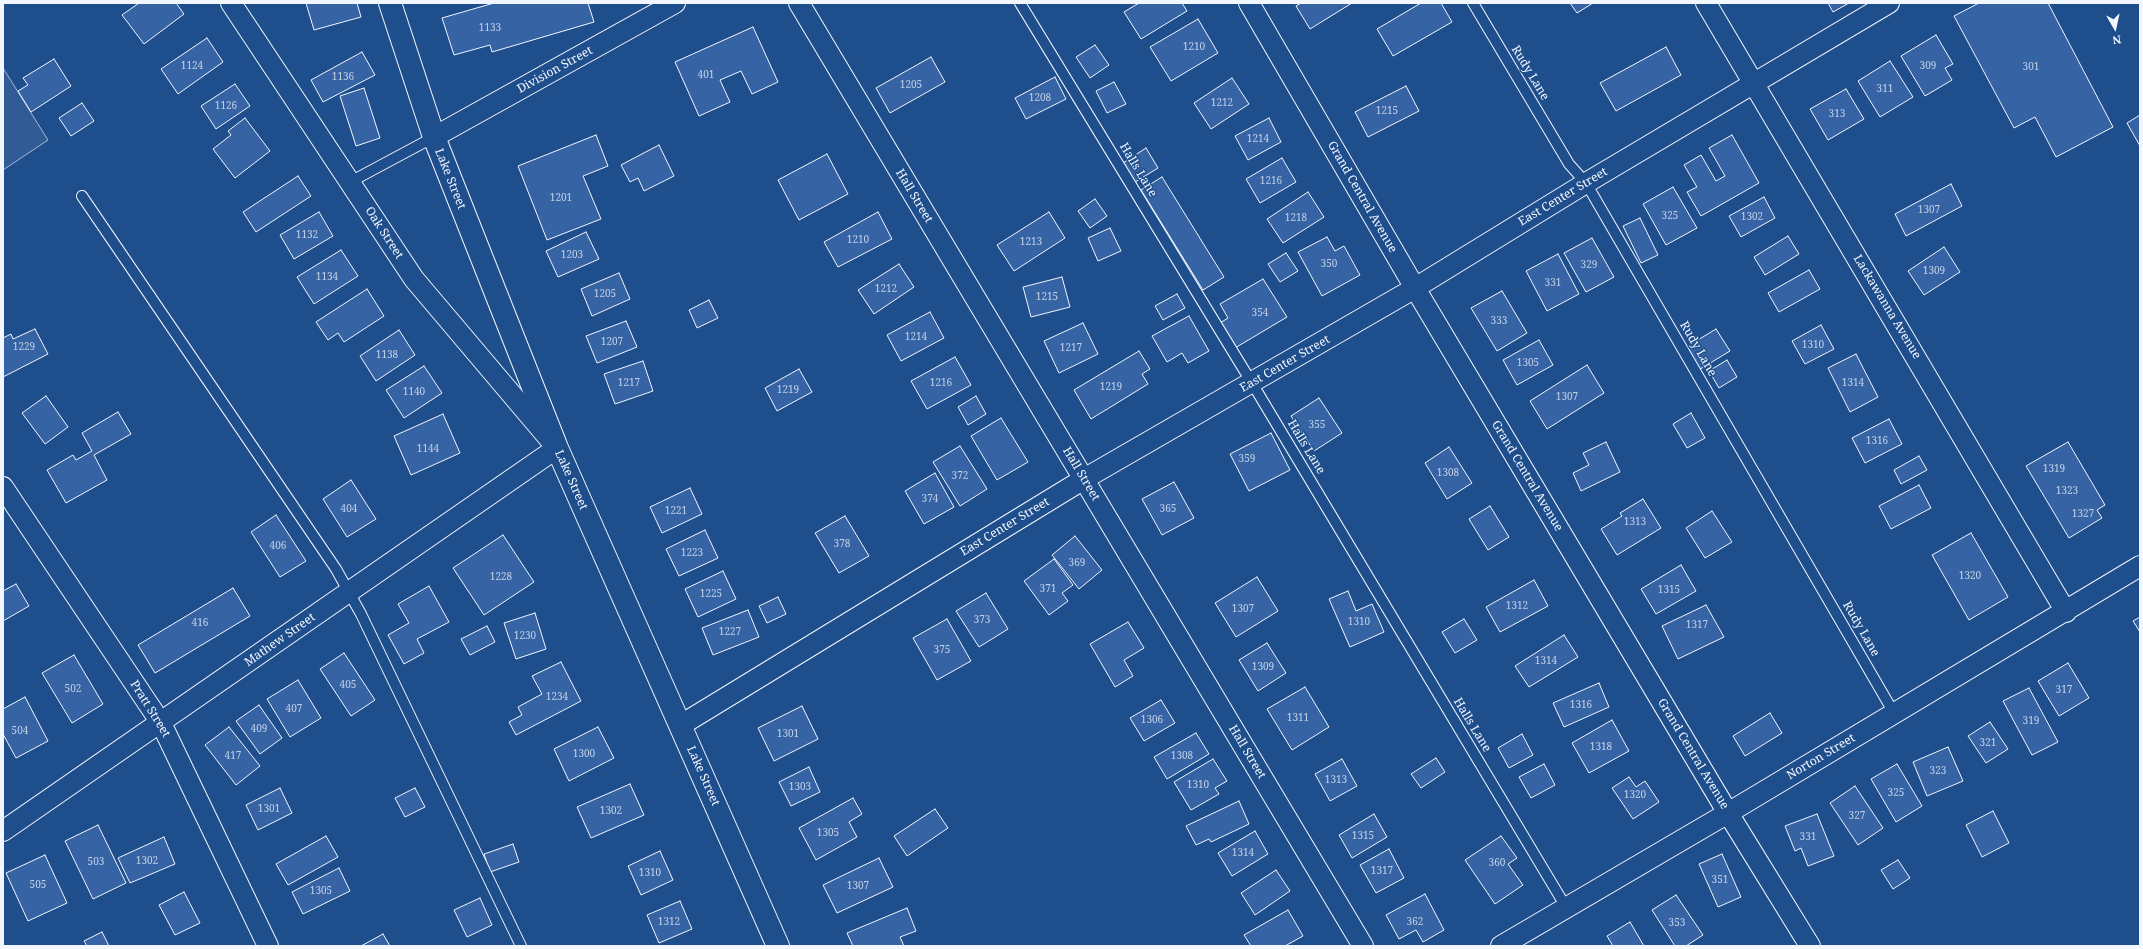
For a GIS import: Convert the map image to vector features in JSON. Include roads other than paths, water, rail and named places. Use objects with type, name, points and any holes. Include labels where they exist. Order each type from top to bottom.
[{"type":"main road","name":"Lake Street","points":[[390,3],[434,137],[557,448],[778,946]]},
{"type":"street","name":"Oak Street","points":[[231,3],[414,279],[557,448]]},
{"type":"street","name":"Division Street","points":[[434,137],[675,3]]},
{"type":"street","name":"Hall Street","points":[[798,3],[1363,946]]},
{"type":"street","name":"Grand Central Avenue","points":[[1250,3],[1415,288],[1728,813],[1810,946]]},
{"type":"street","name":"Lackawanna Avenue","points":[[1706,3],[2066,612]]},
{"type":"street","name":"East Center Street","points":[[681,725],[1084,479],[1415,288],[1586,182],[1889,3]]},
{"type":"street","name":"Mathew Street","points":[[3,831],[557,448]]},
{"type":"street","name":"Pratt Street","points":[[3,488],[161,723],[268,946]]},
{"type":"street","name":"Norton Street","points":[[1501,946],[1728,813],[1894,712],[2066,612],[2140,566]]},
{"type":"lane","name":"Halls Lane","points":[[1020,3],[1252,383],[1566,907]]},
{"type":"lane","name":"Rudy Lane","points":[[1473,3],[1569,164],[1586,182],[1894,712]]},
{"type":"lane","points":[[350,182],[434,137]]},
{"type":"lane","points":[[82,196],[333,564],[350,592],[521,946]]}]
